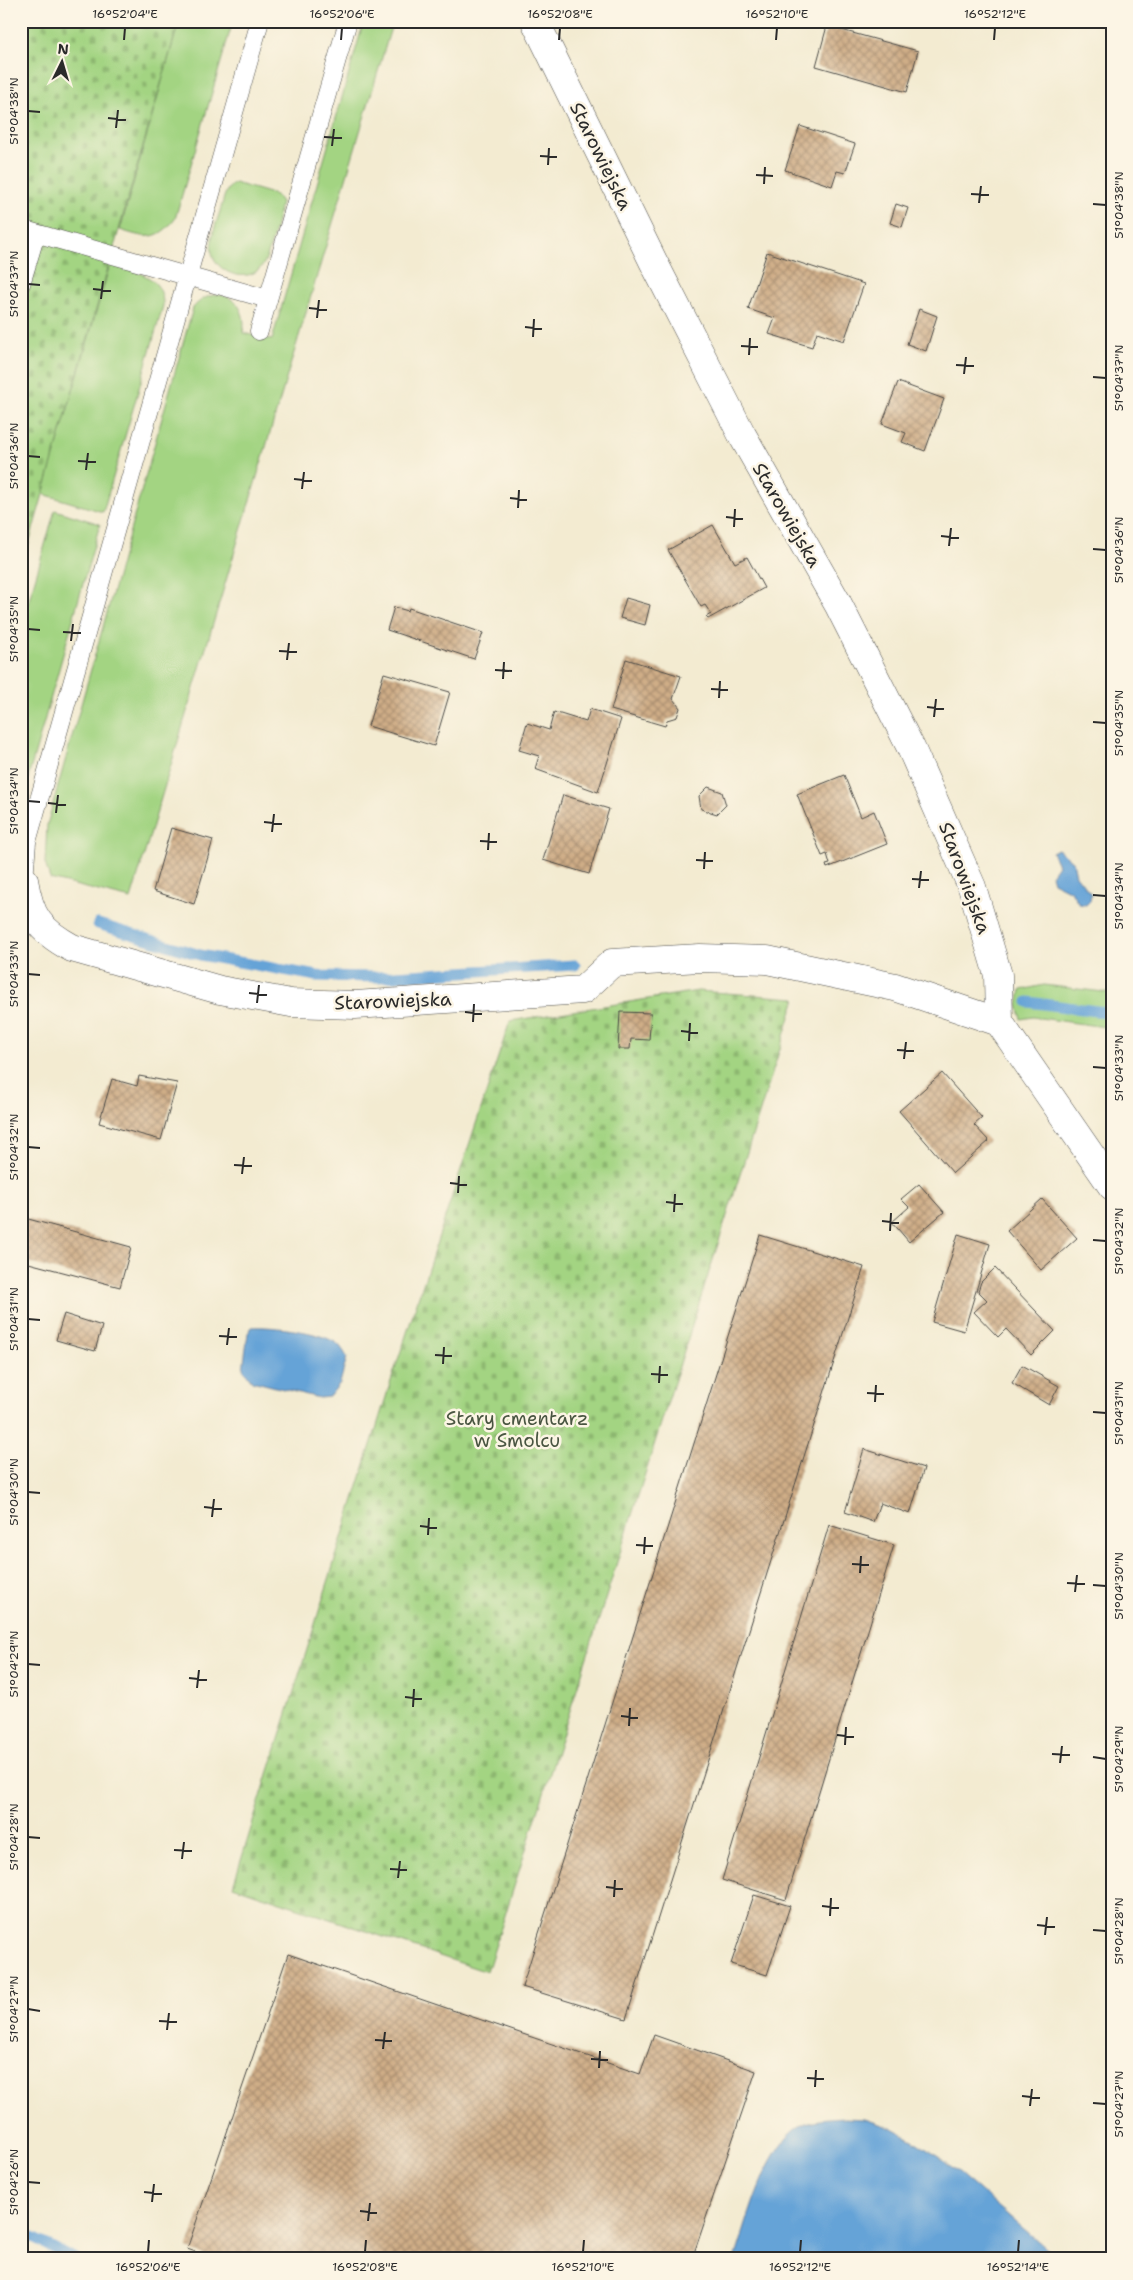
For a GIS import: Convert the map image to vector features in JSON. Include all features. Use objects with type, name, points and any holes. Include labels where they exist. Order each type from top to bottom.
[{"type":"street","name":"Starowiejska","points":[[24,880],[28,901],[37,922],[51,936],[72,948],[220,990],[291,1003],[355,1005],[583,990],[612,963],[700,958],[767,960],[895,987],[999,1022],[998,974],[972,887],[916,756],[838,604],[736,425],[535,21]]},
{"type":"street","points":[[999,1022],[1112,1186]]},
{"type":"lane","points":[[24,880],[27,842],[260,21]]},
{"type":"lane","points":[[259,331],[348,21]]},
{"type":"lane","points":[[21,284],[29,231],[268,299]]},
{"type":"green space","points":[[21,21],[179,21],[21,571]]},
{"type":"green space","points":[[179,21],[233,21],[175,219],[162,232],[156,235],[137,235],[120,230]]},
{"type":"green space","points":[[364,21],[393,21],[131,899],[50,879],[45,863],[47,825],[193,308],[202,300],[211,296],[220,295],[229,298],[236,303],[241,311],[244,321],[243,333],[272,340]]},
{"type":"green space","points":[[235,183],[276,195],[281,202],[266,260],[257,271],[250,275],[242,276],[220,267],[215,260],[211,248],[214,230],[224,197],[227,190]]},
{"type":"green space","points":[[110,264],[138,272],[153,281],[159,287],[163,306],[103,512],[43,494]]},
{"type":"green space","points":[[55,510],[100,524],[21,803],[21,628]]},
{"type":"green space","points":[[1044,985],[1112,993],[1112,1028],[1033,1017],[1021,1019],[1018,1004],[1021,990]]},
{"type":"green space","name":"Stary cmentarz w Smolcu","points":[[698,991],[796,998],[487,1972],[233,1886],[391,1381],[510,1021]]},
{"type":"water","points":[[1058,849],[1073,862],[1076,875],[1091,894],[1090,901],[1086,905],[1079,904],[1071,891],[1053,882],[1051,875],[1058,865],[1052,852]]},
{"type":"water","points":[[252,1327],[281,1328],[334,1341],[347,1357],[340,1383],[329,1397],[319,1398],[252,1381],[243,1369],[248,1333]]},
{"type":"water","points":[[844,2118],[865,2119],[891,2128],[913,2140],[946,2162],[1059,2259],[735,2259],[761,2182],[780,2145],[792,2132],[806,2123]]},
{"type":"building","points":[[827,26],[918,51],[907,92],[816,66]]},
{"type":"building","points":[[800,126],[855,144],[845,173],[837,171],[832,186],[785,170]]},
{"type":"building","points":[[896,204],[908,208],[902,227],[890,223]]},
{"type":"building","points":[[767,252],[864,284],[844,341],[817,332],[812,347],[769,334],[775,318],[748,309]]},
{"type":"building","points":[[919,309],[937,316],[926,351],[907,344]]},
{"type":"building","points":[[898,382],[944,399],[925,451],[902,442],[906,433],[882,424]]},
{"type":"building","points":[[713,525],[735,563],[747,557],[764,588],[708,619],[706,617],[711,614],[705,605],[701,607],[668,550]]},
{"type":"building","points":[[626,598],[650,605],[645,625],[620,618]]},
{"type":"building","points":[[394,607],[408,611],[409,608],[483,633],[474,659],[387,630]]},
{"type":"building","points":[[626,659],[681,676],[673,699],[680,708],[677,717],[667,720],[665,726],[611,710]]},
{"type":"building","points":[[384,673],[450,692],[434,746],[368,726]]},
{"type":"building","points":[[590,709],[621,719],[598,792],[535,769],[539,756],[519,750],[527,723],[549,730],[554,712],[586,722]]},
{"type":"building","points":[[844,775],[861,817],[874,811],[887,844],[827,868],[826,865],[830,864],[827,854],[822,856],[797,794]]},
{"type":"building","points":[[708,787],[722,792],[726,805],[717,814],[701,809],[699,796]]},
{"type":"building","points":[[563,795],[609,809],[589,874],[543,860]]},
{"type":"building","points":[[171,828],[213,840],[194,904],[153,891]]},
{"type":"building","points":[[620,1012],[651,1013],[649,1040],[631,1039],[630,1049],[618,1049]]},
{"type":"building","points":[[942,1073],[982,1118],[974,1125],[989,1141],[953,1173],[899,1111]]},
{"type":"building","points":[[139,1076],[177,1083],[161,1140],[99,1123],[112,1079],[137,1086]]},
{"type":"building","points":[[919,1184],[944,1212],[909,1242],[892,1222],[909,1207],[901,1199]]},
{"type":"building","points":[[1042,1199],[1077,1238],[1041,1270],[1007,1231]]},
{"type":"building","points":[[21,1217],[131,1247],[120,1287],[21,1261]]},
{"type":"building","points":[[958,1234],[990,1244],[964,1331],[932,1322]]},
{"type":"building","points":[[760,1235],[864,1267],[626,2019],[522,1987]]},
{"type":"building","points":[[995,1268],[1055,1331],[1031,1355],[1006,1329],[998,1337],[974,1312],[987,1300],[978,1291],[981,1282]]},
{"type":"building","points":[[64,1314],[102,1326],[95,1351],[56,1340]]},
{"type":"building","points":[[1022,1365],[1059,1386],[1049,1405],[1012,1383]]},
{"type":"building","points":[[864,1449],[924,1468],[910,1514],[880,1503],[873,1522],[845,1512]]},
{"type":"building","points":[[829,1525],[894,1545],[786,1900],[722,1880]]},
{"type":"building","points":[[754,1895],[790,1906],[767,1975],[731,1964]]},
{"type":"building","points":[[288,1954],[640,2074],[654,2035],[756,2071],[692,2259],[216,2259],[187,2249]]},
{"type":"waterway","points":[[98,924],[200,955],[317,976],[379,977],[575,965]]},
{"type":"waterway","points":[[1028,1002],[1112,1013]]},
{"type":"waterway","points":[[21,2232],[75,2259]]}]
